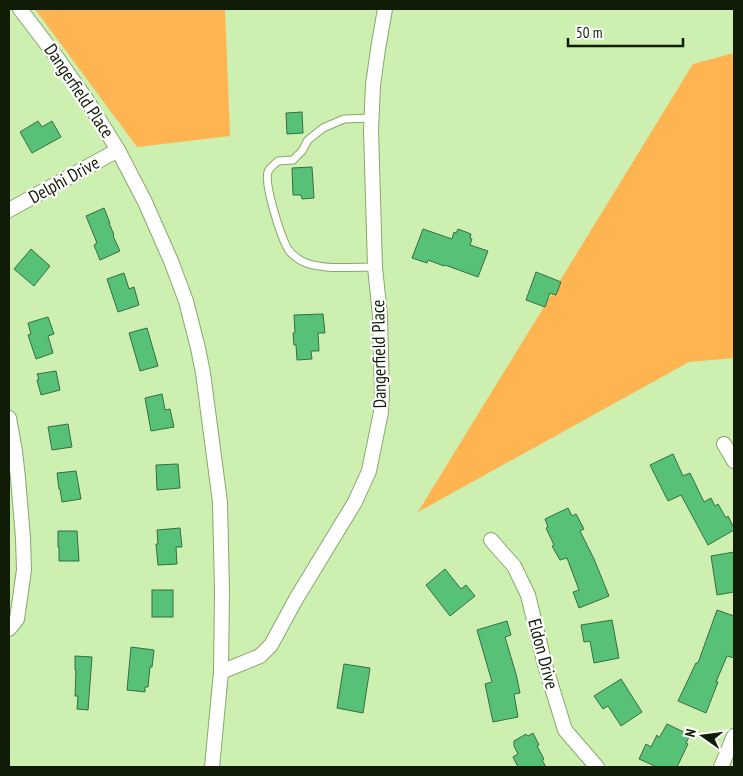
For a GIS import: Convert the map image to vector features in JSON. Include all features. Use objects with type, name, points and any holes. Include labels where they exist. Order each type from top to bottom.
[{"type":"street","name":"Dangerfield Place","points":[[20,9],[58,59],[118,150],[145,202],[186,300],[203,373],[220,502],[222,592],[220,672],[212,767]]},
{"type":"street","name":"Dangerfield Place","points":[[220,672],[260,656],[271,645],[296,599],[355,502],[369,471],[381,412],[382,393],[380,316],[375,267],[371,130],[373,85],[385,9]]},
{"type":"street","name":"Delphi Drive","points":[[9,210],[118,150]]},
{"type":"street","points":[[9,418],[15,451],[14,479],[24,538],[24,570],[17,619],[9,630]]},
{"type":"street","points":[[724,444],[734,461]]},
{"type":"street","name":"Eldon Drive","points":[[491,540],[514,566],[528,595],[545,665],[565,730],[597,767]]},
{"type":"street","points":[[721,767],[734,736]]},
{"type":"lane","points":[[372,118],[344,119],[323,128],[308,140],[302,151],[293,160],[278,161],[268,170],[267,182],[281,234],[289,250],[297,258],[323,267],[375,267]]},
{"type":"shaded area","points":[[35,9],[225,9],[230,136],[137,147]]},
{"type":"shaded area","points":[[734,53],[734,358],[689,362],[418,512],[693,64]]},
{"type":"building","points":[[302,112],[303,133],[287,134],[286,113]]},
{"type":"building","points":[[38,121],[42,127],[52,121],[61,137],[32,153],[20,132]]},
{"type":"building","points":[[312,167],[314,198],[302,199],[301,195],[293,195],[292,168]]},
{"type":"building","points":[[104,208],[120,251],[100,260],[94,245],[97,243],[86,216]]},
{"type":"building","points":[[423,229],[452,239],[454,232],[456,233],[458,229],[471,234],[470,245],[488,251],[478,277],[428,260],[427,263],[412,258]]},
{"type":"building","points":[[31,249],[50,266],[34,286],[14,269]]},
{"type":"building","points":[[536,272],[561,282],[556,295],[550,293],[545,307],[526,300]]},
{"type":"building","points":[[124,273],[129,289],[134,287],[139,305],[118,312],[107,279]]},
{"type":"building","points":[[323,314],[325,333],[318,333],[319,351],[311,351],[312,359],[297,360],[293,333],[295,333],[294,315]]},
{"type":"building","points":[[48,317],[54,334],[48,336],[53,353],[36,359],[28,335],[31,334],[28,323]]},
{"type":"building","points":[[147,328],[158,366],[140,371],[129,333]]},
{"type":"building","points":[[56,371],[60,390],[41,395],[37,374]]},
{"type":"building","points":[[162,394],[165,410],[170,409],[174,427],[151,431],[145,398]]},
{"type":"building","points":[[68,424],[72,447],[52,450],[48,427]]},
{"type":"building","points":[[673,454],[683,476],[690,473],[704,502],[711,498],[715,506],[718,504],[726,518],[728,516],[734,528],[734,530],[708,545],[681,495],[668,501],[650,465]]},
{"type":"building","points":[[178,464],[180,488],[157,490],[156,465]]},
{"type":"building","points":[[76,471],[81,499],[62,502],[57,473]]},
{"type":"building","points":[[568,508],[572,516],[576,514],[584,529],[580,531],[609,596],[579,608],[573,592],[579,590],[567,558],[560,560],[552,546],[554,545],[546,528],[548,527],[545,519]]},
{"type":"building","points":[[180,528],[182,547],[176,547],[177,564],[158,565],[157,530]]},
{"type":"building","points":[[58,531],[77,531],[79,561],[59,561]]},
{"type":"building","points":[[734,552],[734,592],[717,595],[711,556]]},
{"type":"building","points":[[445,569],[461,589],[466,585],[475,596],[450,616],[426,585]]},
{"type":"building","points":[[152,590],[173,590],[173,617],[152,617]]},
{"type":"building","points":[[717,610],[734,616],[734,658],[727,656],[706,713],[678,701],[696,663],[698,663]]},
{"type":"building","points":[[612,620],[619,658],[594,663],[590,641],[584,642],[581,625]]},
{"type":"building","points":[[507,621],[511,635],[505,637],[520,693],[514,694],[518,717],[493,722],[485,684],[492,682],[477,630]]},
{"type":"building","points":[[131,647],[154,650],[148,687],[145,687],[145,692],[127,690]]},
{"type":"building","points":[[75,656],[92,657],[88,710],[77,709],[78,696],[75,696]]},
{"type":"building","points":[[344,664],[370,668],[363,713],[337,708]]},
{"type":"building","points":[[621,679],[642,712],[621,726],[608,706],[603,709],[594,696]]},
{"type":"building","points":[[667,724],[690,735],[686,743],[688,744],[677,767],[657,767],[639,759],[646,744],[651,747],[657,735],[659,738]]},
{"type":"building","points":[[533,733],[546,767],[518,767],[513,757],[518,754],[514,741],[526,734],[528,736]]}]
